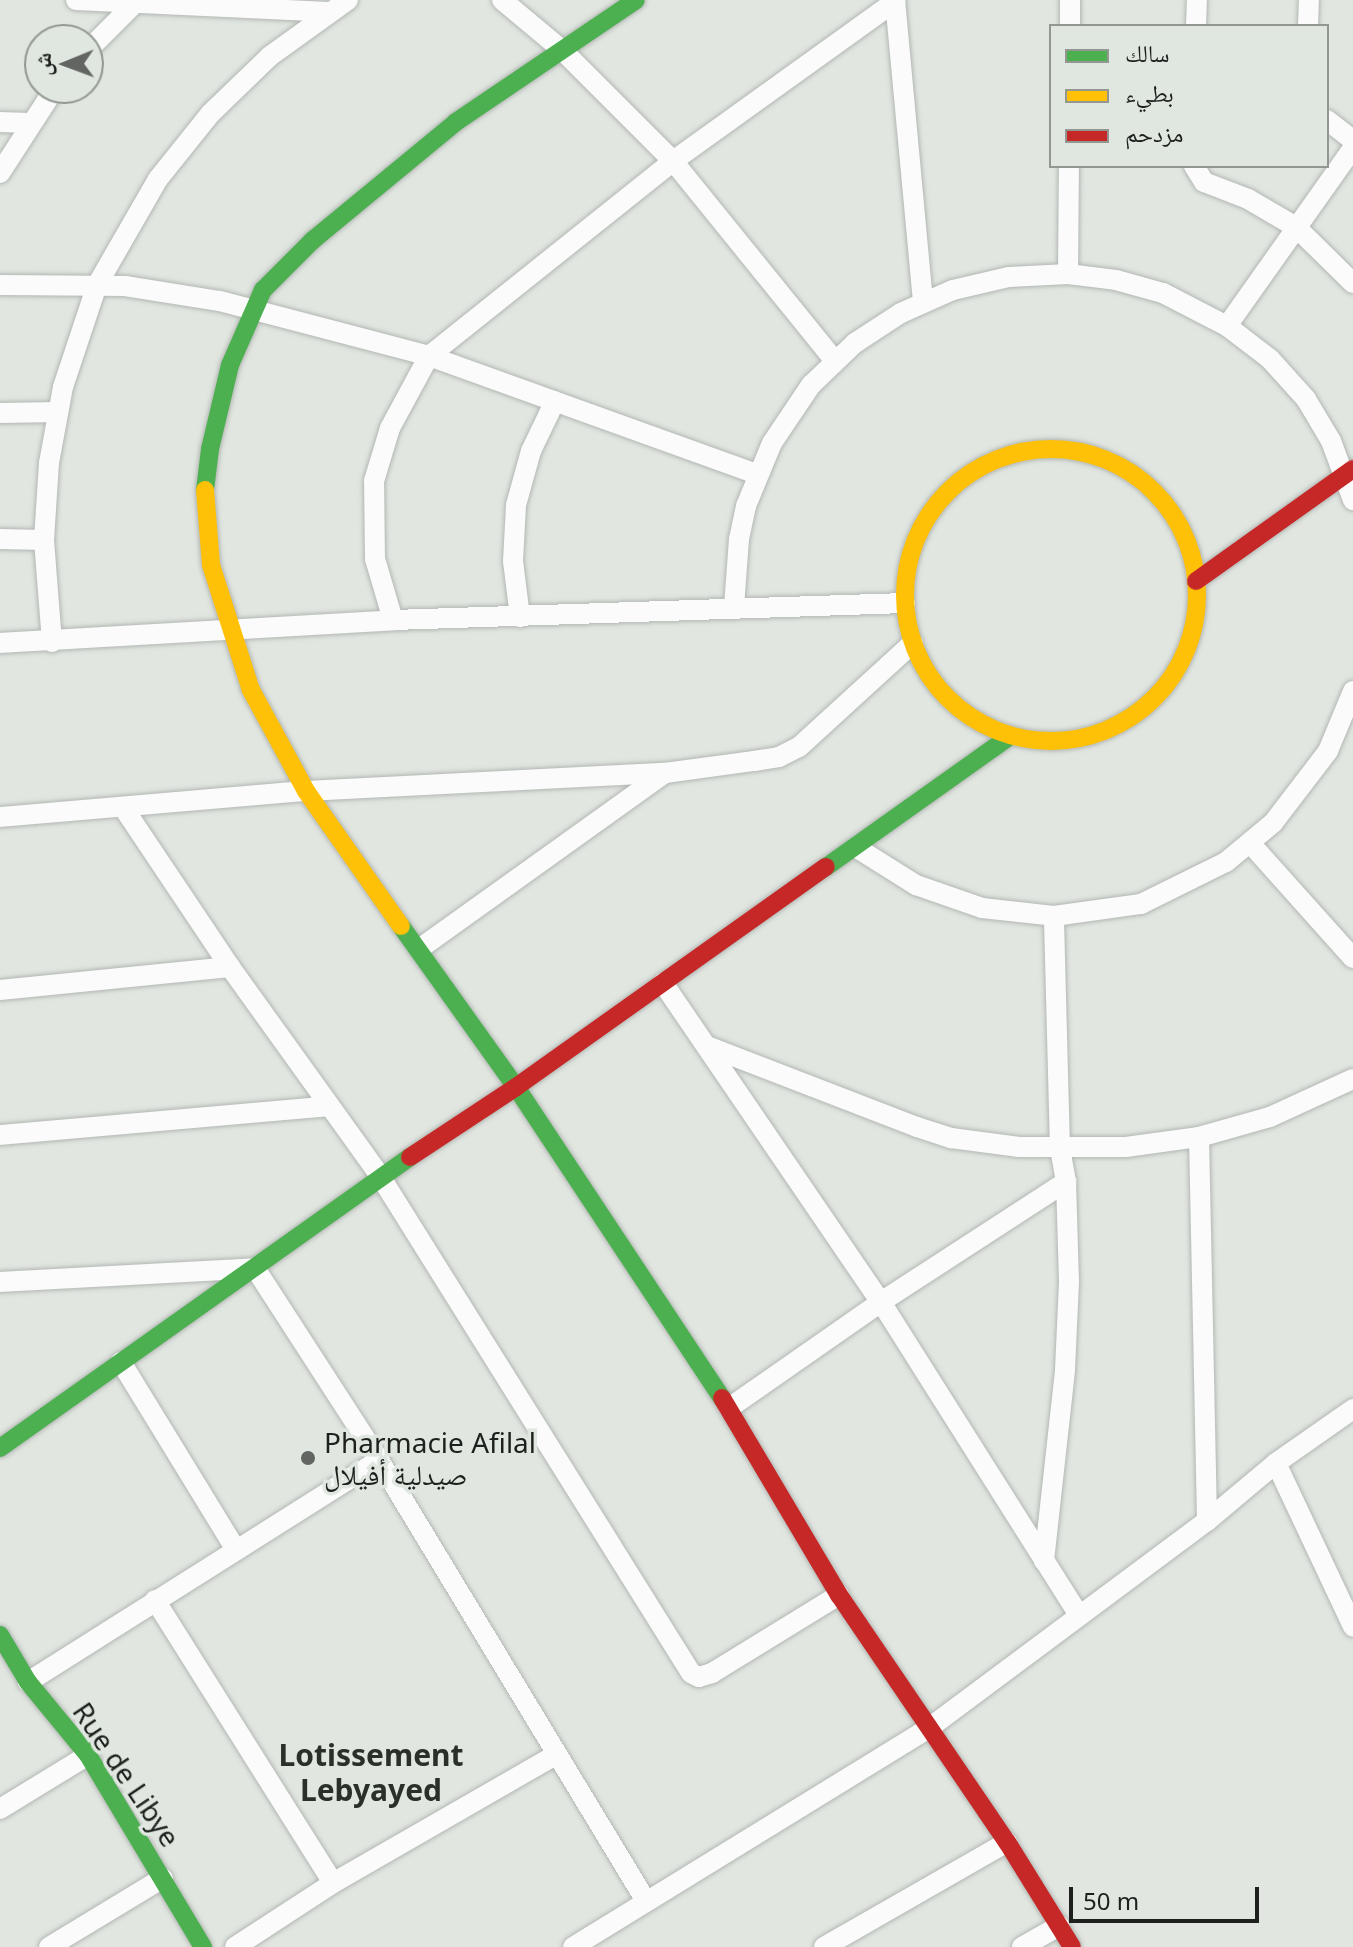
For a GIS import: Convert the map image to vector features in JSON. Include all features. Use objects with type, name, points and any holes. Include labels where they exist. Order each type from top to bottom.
[{"type":"street","points":[[76,0],[328,12]]},
{"type":"street","points":[[52,642],[44,540],[49,463],[58,412],[97,285],[135,214],[183,146],[239,84],[328,12],[348,0]]},
{"type":"street","points":[[502,0],[562,50],[673,161],[835,361]]},
{"type":"street","points":[[636,0],[456,122],[344,214],[277,275],[251,312],[225,382],[206,476],[208,548],[229,629],[251,690],[306,791],[516,1087],[729,1408],[839,1595],[1007,1842],[1072,1947]]},
{"type":"street","points":[[393,620],[375,559],[374,481],[390,428],[429,356],[673,161],[896,0]]},
{"type":"street","points":[[896,0],[923,301]]},
{"type":"street","points":[[1070,0],[1070,24]]},
{"type":"street","points":[[1196,24],[1197,0]]},
{"type":"street","points":[[1308,24],[1309,0]]},
{"type":"street","points":[[104,34],[133,5]]},
{"type":"street","points":[[0,173],[44,104]]},
{"type":"street","points":[[0,122],[30,123]]},
{"type":"street","points":[[1329,122],[1353,140]]},
{"type":"street","points":[[1227,326],[1353,148]]},
{"type":"street","points":[[1068,274],[1069,168]]},
{"type":"street","points":[[1195,168],[1204,182],[1248,199],[1296,227],[1353,283]]},
{"type":"street","points":[[734,607],[739,539],[757,474],[790,413],[835,361],[878,327],[923,301],[1009,277],[1068,274],[1140,286],[1185,303],[1227,326],[1270,359],[1306,399],[1349,472],[1353,500]]},
{"type":"street","points":[[0,285],[97,285],[183,293],[429,356],[757,474]]},
{"type":"street","points":[[520,617],[513,561],[516,505],[531,451],[555,401]]},
{"type":"street","points":[[0,413],[58,412]]},
{"type":"street","points":[[1040,448],[1065,448],[1098,455],[1141,480],[1175,517],[1189,548],[1196,581],[1196,611],[1184,654],[1170,679],[1139,712],[1113,727],[1085,737],[1056,741],[1009,737],[969,716],[945,696],[926,671],[913,643],[905,603],[907,570],[916,537],[943,495],[984,464],[1040,448]]},
{"type":"street","points":[[1196,581],[1349,472]]},
{"type":"street","points":[[0,539],[44,540]]},
{"type":"street","points":[[0,643],[393,620],[905,603]]},
{"type":"street","points":[[0,817],[306,791],[665,773],[767,759],[799,747],[913,643]]},
{"type":"street","points":[[857,848],[916,885],[949,898],[1016,914],[1054,916],[1141,904],[1226,862],[1251,844],[1312,777],[1328,751],[1353,691]]},
{"type":"street","points":[[0,1448],[380,1176],[516,1087],[857,848],[1009,737]]},
{"type":"street","points":[[419,949],[665,773]]},
{"type":"street","points":[[123,807],[230,967],[380,1176],[691,1673],[699,1677],[712,1673],[839,1595]]},
{"type":"street","points":[[1251,844],[1353,958]]},
{"type":"street","points":[[1044,1561],[1068,1321],[1066,1182],[1060,1149],[1054,916]]},
{"type":"street","points":[[0,990],[230,967]]},
{"type":"street","points":[[663,983],[881,1302],[1079,1615]]},
{"type":"street","points":[[707,1046],[951,1138],[1060,1149],[1126,1147],[1199,1137],[1270,1117],[1353,1079]]},
{"type":"street","points":[[0,1135],[329,1106]]},
{"type":"street","points":[[1199,1137],[1207,1521]]},
{"type":"street","points":[[729,1408],[881,1302],[1066,1182]]},
{"type":"street","points":[[0,1282],[255,1268]]},
{"type":"street","points":[[255,1268],[379,1460],[646,1901]]},
{"type":"street","points":[[121,1362],[235,1548]]},
{"type":"street","points":[[573,1947],[801,1810],[929,1728],[1207,1521],[1276,1463],[1353,1409]]},
{"type":"street","points":[[28,1682],[235,1548],[379,1460]]},
{"type":"street","points":[[1276,1463],[1353,1627]]},
{"type":"street","points":[[155,1600],[333,1883]]},
{"type":"street","name":"Rue de Libye","points":[[1,1640],[28,1682],[88,1755],[203,1947]]},
{"type":"street","points":[[235,1947],[333,1883],[557,1754]]},
{"type":"street","points":[[0,1809],[88,1755]]},
{"type":"street","points":[[824,1947],[1007,1842]]},
{"type":"street","points":[[49,1947],[163,1878]]},
{"type":"street","points":[[1022,1947],[1059,1926]]},
{"type":"traffic: fast","points":[[205,490],[210,449],[230,365],[263,290],[313,240],[456,122],[636,0]]},
{"type":"traffic: fast","points":[[826,867],[1009,737]]},
{"type":"traffic: fast","points":[[401,926],[516,1087],[722,1398]]},
{"type":"traffic: fast","points":[[0,1448],[410,1157]]},
{"type":"traffic: fast","points":[[0,1635],[28,1682],[88,1755],[203,1947]]},
{"type":"traffic: slow","points":[[1037,449],[1065,449],[1093,455],[1120,466],[1144,482],[1164,502],[1180,526],[1191,553],[1197,595],[1191,637],[1180,664],[1164,688],[1144,708],[1120,724],[1093,735],[1065,741],[1037,741],[1009,735],[982,724],[958,708],[938,688],[922,664],[911,637],[905,609],[905,581],[911,553],[922,526],[938,502],[958,482],[982,466],[1009,455],[1037,449]]},
{"type":"traffic: slow","points":[[205,490],[211,565],[251,690],[306,791],[401,926]]},
{"type":"traffic: jam","points":[[1196,581],[1353,469]]},
{"type":"traffic: jam","points":[[410,1157],[516,1087],[826,867]]},
{"type":"traffic: jam","points":[[722,1398],[839,1595],[1007,1842],[1072,1947]]},
{"type":"place","name":"Pharmacie Afilal صيدلية أفيلال","points":[[308,1458]]},
{"type":"district","name":"Lotissement Lebyayed","points":[[371,1772]]}]
